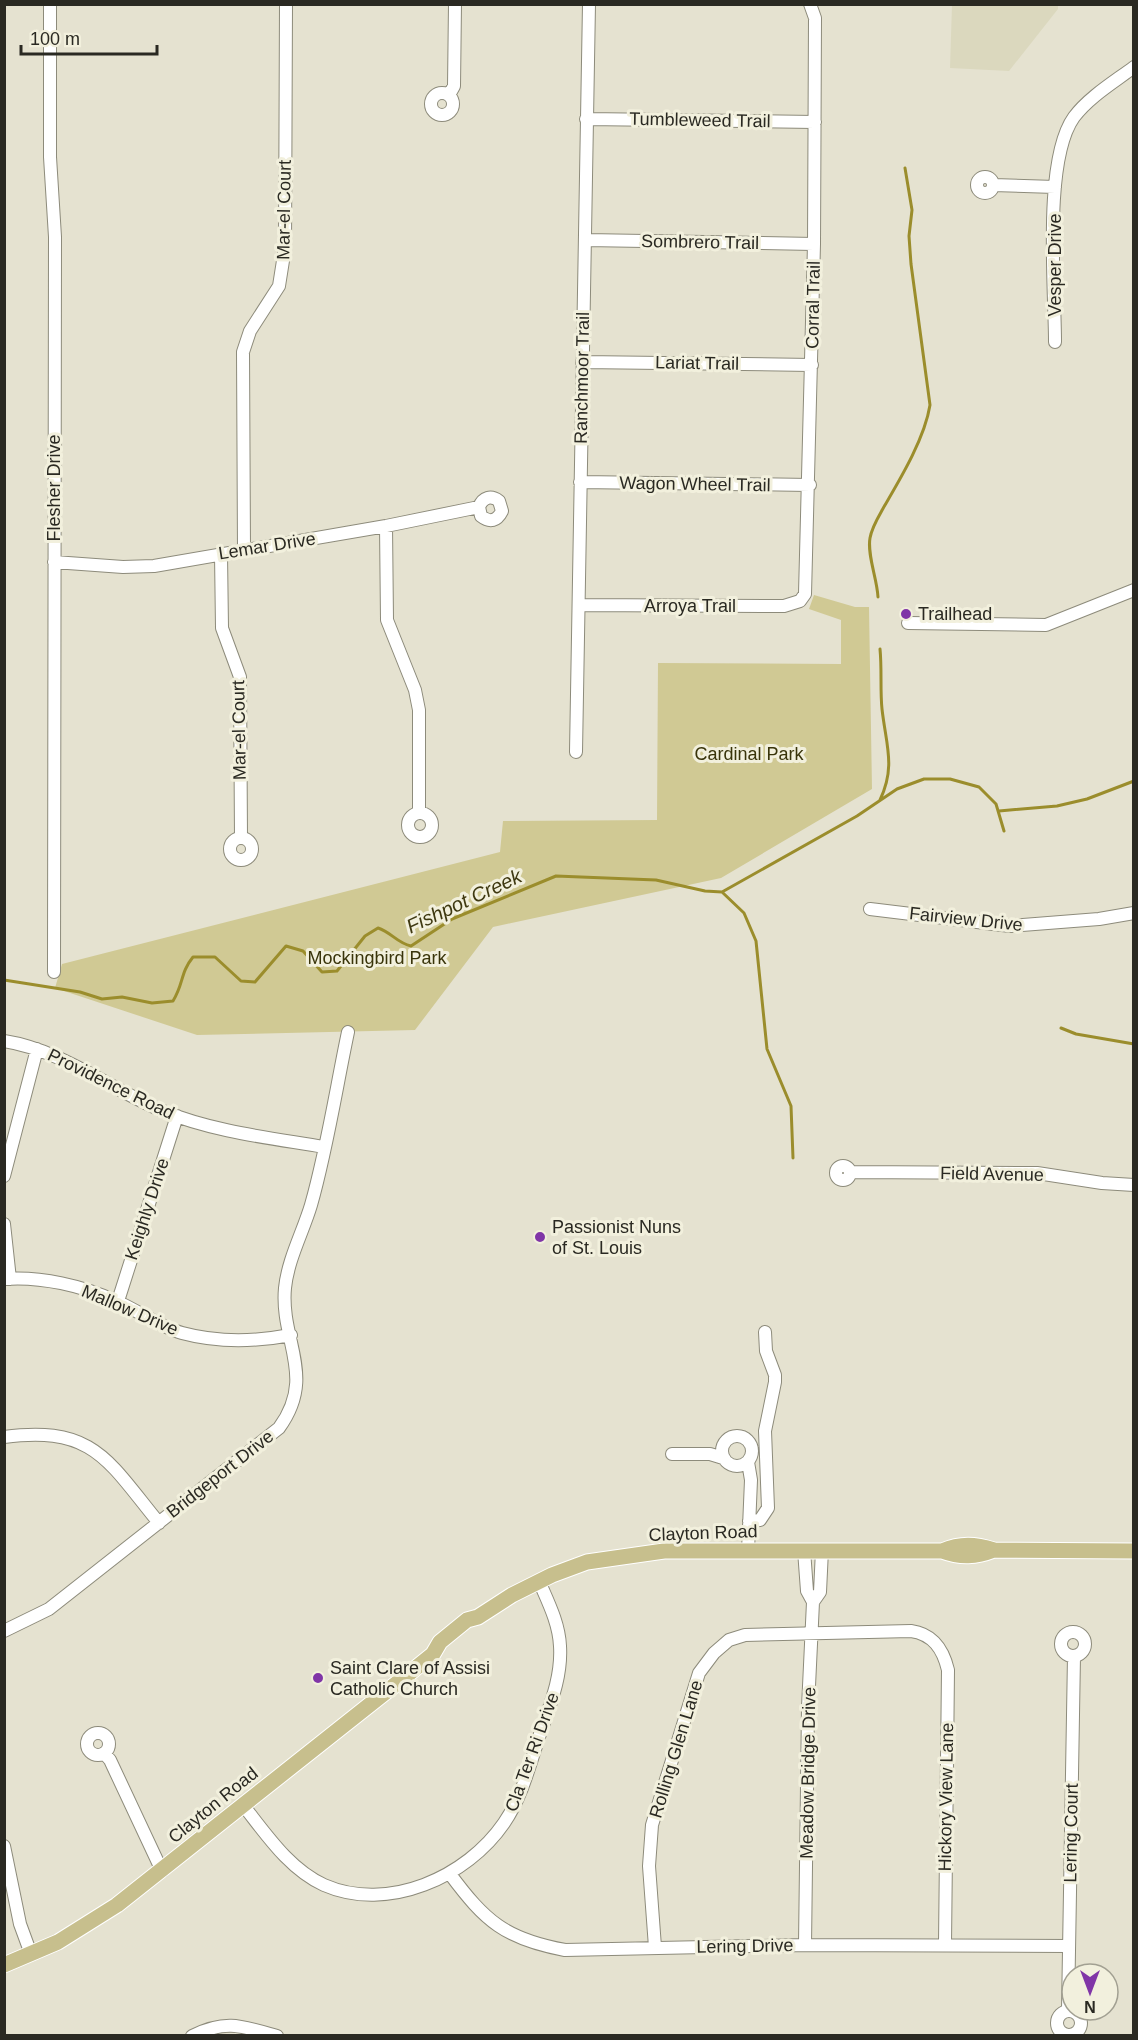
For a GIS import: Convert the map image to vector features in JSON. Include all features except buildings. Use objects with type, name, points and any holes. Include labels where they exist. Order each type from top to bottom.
[{"type":"main road","name":"Clayton Road","points":[[4,1965],[90,1924],[162,1871],[433,1654],[440,1642],[467,1620],[478,1617],[539,1581],[587,1562],[616,1556],[664,1551],[942,1551],[957,1545],[978,1545],[994,1550],[1134,1551]]},
{"type":"street","name":"Flesher Drive","points":[[50,4],[50,157],[55,226],[54,972]]},
{"type":"street","name":"Mar-el Court","points":[[244,550],[243,352],[250,331],[279,286],[285,248],[286,4]]},
{"type":"street","points":[[449,95],[454,86],[454,4]]},
{"type":"street","name":"Ranchmoor Trail","points":[[576,752],[589,4]]},
{"type":"street","name":"Corral Trail","points":[[800,601],[805,594],[807,584],[810,485],[816,18],[812,6]]},
{"type":"street","name":"Vesper Drive","points":[[1055,342],[1055,187],[1062,144],[1073,118],[1083,106],[1134,67]]},
{"type":"street","name":"Tumbleweed Trail","points":[[586,119],[815,122]]},
{"type":"street","name":"Vesper Drive","points":[[993,185],[1055,187]]},
{"type":"street","name":"Sombrero Trail","points":[[586,240],[814,244]]},
{"type":"street","name":"Lariat Trail","points":[[582,362],[812,365]]},
{"type":"street","name":"Wagon Wheel Trail","points":[[580,482],[810,485]]},
{"type":"street","name":"Lemar Drive","points":[[54,562],[123,567],[154,566],[386,526],[479,507]]},
{"type":"street","points":[[386,526],[387,620],[415,690],[419,710],[419,813]]},
{"type":"street","name":"Mar-el Court","points":[[221,554],[222,628],[240,677],[241,838]]},
{"type":"street","points":[[908,623],[1046,625],[1134,590]]},
{"type":"street","name":"Arroya Trail","points":[[579,605],[784,606],[800,601]]},
{"type":"street","name":"Fairview Drive","points":[[870,909],[1010,926],[1090,920],[1134,913]]},
{"type":"street","name":"Bridgeport Drive","points":[[4,1631],[49,1609],[283,1422],[291,1409],[298,1384],[298,1370],[285,1287],[311,1204],[348,1032]]},
{"type":"street","name":"Providence Road","points":[[4,1041],[37,1049],[177,1116],[244,1133],[324,1147]]},
{"type":"street","points":[[4,1176],[37,1049]]},
{"type":"street","name":"Keighly Drive","points":[[118,1301],[177,1116]]},
{"type":"street","name":"Field Avenue","points":[[850,1172],[1037,1173],[1102,1184],[1134,1185]]},
{"type":"street","points":[[4,1224],[7,1279]]},
{"type":"street","name":"Mallow Drive","points":[[7,1279],[79,1287],[118,1301],[161,1325],[205,1337],[244,1342],[291,1335]]},
{"type":"street","points":[[749,1521],[760,1520],[768,1508],[765,1431],[775,1375],[766,1351],[765,1332]]},
{"type":"street","points":[[4,1437],[48,1434],[85,1443],[104,1456],[159,1523]]},
{"type":"street","points":[[723,1458],[724,1444],[731,1437],[740,1437],[748,1441],[752,1449],[748,1462],[751,1480],[748,1551]]},
{"type":"street","points":[[672,1454],[710,1454],[723,1458],[734,1466],[748,1462]]},
{"type":"street","name":"Meadow Bridge Drive","points":[[804,1550],[807,1591],[813,1602],[808,1707],[805,1945]]},
{"type":"street","name":"Meadow Bridge Drive","points":[[813,1602],[820,1592],[822,1550]]},
{"type":"street","name":"Cla Ter Ri Drive","points":[[243,1805],[291,1863],[324,1885],[379,1894],[423,1886],[450,1874],[481,1851],[505,1822],[518,1799],[554,1695],[560,1670],[557,1624],[539,1581]]},
{"type":"street","name":"Rolling Glen Lane","points":[[655,1947],[649,1866],[652,1825],[699,1673],[714,1653],[729,1640],[764,1633],[911,1630],[931,1638],[941,1651]]},
{"type":"street","name":"Hickory View Lane","points":[[941,1651],[948,1670],[945,1944]]},
{"type":"street","name":"Lering Court","points":[[1069,1962],[1074,1656]]},
{"type":"street","points":[[104,1754],[110,1760],[162,1871]]},
{"type":"street","points":[[4,1845],[20,1924],[31,1954]]},
{"type":"street","name":"Lering Drive","points":[[450,1874],[483,1916],[497,1927],[520,1937],[565,1950],[805,1945],[1069,1946]]},
{"type":"street","points":[[192,2036],[217,2025],[231,2024],[277,2036]]},
{"type":"shaded area","points":[[1058,4],[1058,9],[1009,71],[950,68],[952,5]]},
{"type":"green space","points":[[814,595],[855,607],[869,607],[872,789],[721,878],[493,927],[415,1030],[197,1035],[55,988],[62,964],[500,852],[503,821],[657,820],[658,663],[841,664],[841,620],[809,609]]},
{"type":"waterway","points":[[878,597],[869,545],[871,534],[918,443],[930,405],[911,264],[909,236],[912,210],[905,168]]},
{"type":"waterway","points":[[880,649],[881,702],[889,766],[888,777],[880,800]]},
{"type":"waterway","name":"Fishpot Creek","points":[[4,980],[80,992],[102,999],[122,997],[152,1003],[173,1001],[186,968],[193,957],[215,957],[241,981],[255,982],[286,946],[303,951],[322,972],[337,971],[365,936],[378,928],[411,946],[452,919],[556,876],[656,880],[705,891],[722,892],[857,816],[897,789],[924,779],[950,779],[979,787],[996,804],[1004,831]]},
{"type":"waterway","points":[[999,811],[1057,806],[1087,799],[1134,781]]},
{"type":"waterway","points":[[722,892],[744,913],[756,941],[767,1049],[791,1106],[793,1158]]},
{"type":"waterway","name":"Fishpot Creek","points":[[1061,1028],[1076,1034],[1134,1044]]},
{"type":"place","name":"Trailhead","points":[[906,614]]},
{"type":"place","name":"Passionist Nuns of St. Louis","points":[[540,1237]]},
{"type":"place","name":"Saint Clare of Assisi Catholic Church","points":[[318,1678]]},
{"type":"park label","name":"Cardinal Park","points":[[749,754]]},
{"type":"park label","name":"Mockingbird Park","points":[[377,958]]}]
